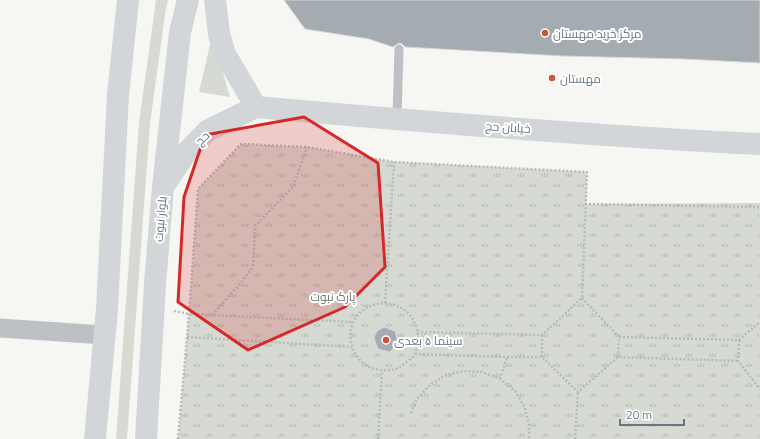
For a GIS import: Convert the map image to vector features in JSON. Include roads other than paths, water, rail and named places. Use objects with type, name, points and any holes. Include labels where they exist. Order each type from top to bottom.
[{"type":"main road","points":[[95,439],[104,335],[108,309],[118,95],[128,0]]},
{"type":"main road","name":"بلوار نبوت","points":[[146,439],[155,284],[163,187],[180,32],[188,0]]},
{"type":"main road","points":[[215,0],[219,34],[225,54],[256,107]]},
{"type":"main road","name":"حج","points":[[163,187],[186,153],[207,131],[256,107]]},
{"type":"main road","name":"خیابان حج","points":[[256,107],[601,134],[760,144]]},
{"type":"street","points":[[0,328],[104,335]]},
{"type":"lane","points":[[397,119],[399,49]]},
{"type":"place","name":"مرکز خرید مهستان","points":[[545,33]]},
{"type":"place","name":"مهستان","points":[[552,78]]},
{"type":"place","name":"سینما ۵ بعدی","points":[[386,340]]},
{"type":"park label","name":"پارک نبوت","points":[[333,296]]}]
